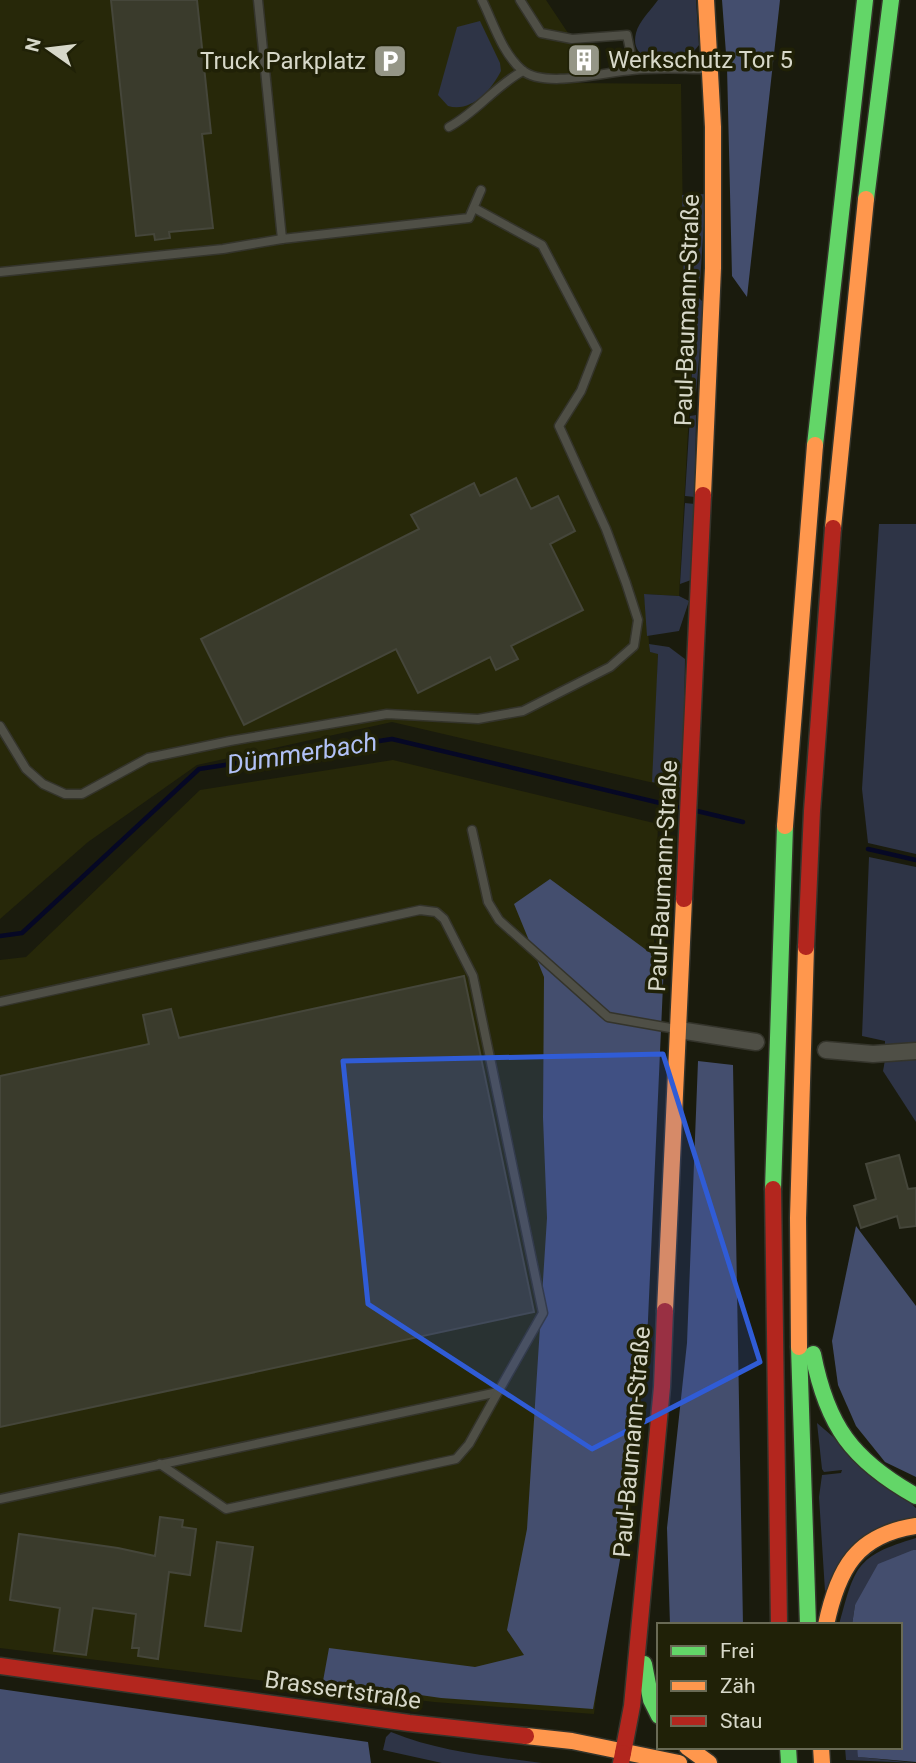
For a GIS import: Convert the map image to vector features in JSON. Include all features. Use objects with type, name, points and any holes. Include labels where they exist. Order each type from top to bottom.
[{"type":"main road","name":"Paul-Baumann-Straße","points":[[622,1758],[632,1706],[662,1387],[713,268],[710,69],[706,0]]},
{"type":"main road","points":[[779,1623],[772,1314],[772,1161],[783,851],[818,411],[865,0]]},
{"type":"main road","points":[[808,1623],[800,1424],[800,1197],[817,698],[847,377],[891,0]]},
{"type":"main road","points":[[800,1197],[810,1264],[812,1348],[825,1407],[840,1436],[860,1461],[916,1496]]},
{"type":"main road","points":[[826,1623],[836,1582],[850,1559],[879,1536],[916,1526]]},
{"type":"main road","points":[[638,1633],[651,1700],[657,1712]]},
{"type":"main road","name":"Brassertstraße","points":[[0,1666],[409,1723],[572,1741],[622,1758],[679,1763]]},
{"type":"main road","points":[[690,1749],[709,1763]]},
{"type":"street","points":[[679,1030],[756,1042]]},
{"type":"street","points":[[827,1050],[873,1054],[916,1051]]},
{"type":"lane","points":[[258,0],[282,239]]},
{"type":"lane","points":[[482,0],[505,47],[523,71],[549,78],[575,78],[634,69],[710,69]]},
{"type":"lane","points":[[522,2],[541,33],[572,39],[627,35],[634,69]]},
{"type":"lane","points":[[449,127],[471,115],[504,81],[523,71]]},
{"type":"lane","points":[[0,272],[223,249],[282,239],[469,218],[481,190]]},
{"type":"lane","points":[[0,726],[26,769],[43,784],[65,794],[82,794],[148,758],[217,743],[387,714],[478,719],[523,711],[610,667],[634,646],[638,620],[606,529],[559,426],[581,391],[597,350],[550,256],[534,240],[475,209]]},
{"type":"lane","points":[[472,830],[488,902],[499,920],[608,1017],[679,1030]]},
{"type":"lane","points":[[0,1002],[420,910],[436,912],[444,919],[473,976],[543,1312],[456,1459],[226,1509],[160,1464]]},
{"type":"lane","points":[[0,1499],[498,1392]]},
{"type":"highlighted area","points":[[663,1054],[760,1362],[592,1449],[368,1304],[343,1061]]},
{"type":"shaded area","points":[[0,0],[546,0],[572,39],[576,83],[681,84],[684,298],[695,303],[679,596],[644,594],[650,652],[658,653],[654,783],[392,722],[197,765],[88,842],[0,919]]},
{"type":"shaded area","points":[[658,0],[696,0],[699,45],[690,56],[663,60],[645,56],[639,51],[635,43],[636,33],[642,20]]},
{"type":"shaded area","points":[[722,0],[780,0],[747,297],[732,276],[727,67]]},
{"type":"shaded area","points":[[480,21],[500,63],[501,71],[492,86],[479,99],[464,106],[448,106],[438,95],[457,27]]},
{"type":"shaded area","points":[[706,194],[700,282],[695,288],[697,296],[704,303],[696,393],[691,392],[695,303],[684,299],[682,195]]},
{"type":"shaded area","points":[[696,415],[695,497],[685,496],[690,416]]},
{"type":"shaded area","points":[[685,503],[695,504],[691,580],[680,584]]},
{"type":"shaded area","points":[[879,524],[916,524],[916,854],[868,843],[862,789]]},
{"type":"shaded area","points":[[644,594],[679,596],[689,601],[679,631],[647,636]]},
{"type":"shaded area","points":[[649,644],[669,647],[685,659],[683,788],[652,782],[658,654],[650,652]]},
{"type":"shaded area","points":[[393,760],[658,824],[642,1293],[594,1714],[434,1702],[0,1648],[0,960],[26,957],[200,790]]},
{"type":"shaded area","points":[[869,857],[916,867],[916,1044],[885,1046],[885,1041],[862,1036]]},
{"type":"shaded area","points":[[550,879],[664,963],[647,1342],[625,1532],[593,1709],[441,1698],[323,1681],[329,1648],[475,1667],[524,1655],[507,1630],[527,1529],[547,1218],[543,1118],[544,977],[514,904]]},
{"type":"shaded area","points":[[916,1058],[916,1122],[883,1071],[885,1060]]},
{"type":"shaded area","points":[[698,1061],[733,1065],[743,1623],[670,1623],[667,1528],[687,1343]]},
{"type":"shaded area","points":[[856,1226],[916,1306],[916,1477],[885,1462],[856,1426],[838,1385],[832,1341]]},
{"type":"shaded area","points":[[817,1423],[916,1508],[916,1517],[825,1591],[819,1497],[822,1475],[841,1473],[842,1470],[824,1472],[822,1469]]},
{"type":"shaded area","points":[[916,1538],[916,1550],[855,1605],[852,1623],[840,1623],[849,1589],[861,1566],[880,1551]]},
{"type":"shaded area","points":[[916,1550],[916,1762],[858,1757],[857,1749],[902,1749],[902,1623],[852,1623],[855,1605],[878,1564]]},
{"type":"shaded area","points":[[0,1689],[368,1742],[371,1763],[0,1763]]},
{"type":"shaded area","points":[[391,1732],[447,1749],[542,1763],[442,1763],[383,1750],[386,1737]]},
{"type":"shaded area","points":[[845,1749],[857,1749],[859,1757],[916,1763],[846,1760]]},
{"type":"building","points":[[111,0],[197,0],[211,133],[202,134],[213,228],[169,232],[170,238],[155,240],[154,234],[136,236]]},
{"type":"building","name":"Werkschutz Tor 5","points":[[595,48],[597,68],[572,71],[570,51]]},
{"type":"building","points":[[516,478],[531,509],[558,496],[575,531],[550,544],[583,610],[511,646],[518,659],[496,670],[490,657],[418,693],[396,649],[244,725],[201,639],[419,529],[411,515],[474,483],[480,496]]},
{"type":"building","points":[[464,976],[534,1312],[0,1427],[0,1076],[149,1044],[143,1015],[171,1009],[179,1038]]},
{"type":"building","points":[[899,1155],[908,1189],[916,1188],[916,1226],[900,1228],[897,1216],[861,1228],[854,1206],[876,1199],[866,1164]]},
{"type":"building","points":[[160,1517],[183,1520],[182,1527],[196,1529],[190,1575],[169,1572],[158,1659],[138,1656],[139,1648],[132,1648],[136,1614],[93,1608],[86,1655],[54,1651],[60,1608],[10,1600],[19,1534],[155,1556]]},
{"type":"building","points":[[217,1542],[253,1547],[241,1631],[205,1626]]},
{"type":"waterway","name":"Dümmerbach","points":[[0,936],[22,933],[199,769],[392,739],[681,808]]},
{"type":"waterway","name":"Dümmerbach","points":[[697,811],[743,822]]},
{"type":"waterway","name":"Dümmerbach","points":[[868,849],[916,860]]},
{"type":"traffic: fast","points":[[815,445],[865,0]]},
{"type":"traffic: fast","points":[[866,199],[891,0]]},
{"type":"traffic: fast","points":[[773,1189],[785,826]]},
{"type":"traffic: fast","points":[[799,1347],[808,1623]]},
{"type":"traffic: fast","points":[[813,1354],[826,1402],[846,1438],[875,1469],[916,1496]]},
{"type":"traffic: fast","points":[[644,1664],[651,1700],[657,1712]]},
{"type":"traffic: fast","points":[[788,1749],[789,1763]]},
{"type":"traffic: slow","points":[[703,495],[713,268],[713,127],[706,0]]},
{"type":"traffic: slow","points":[[833,528],[866,199]]},
{"type":"traffic: slow","points":[[785,826],[815,445]]},
{"type":"traffic: slow","points":[[665,1311],[684,899]]},
{"type":"traffic: slow","points":[[799,1347],[798,1218],[806,947]]},
{"type":"traffic: slow","points":[[826,1623],[837,1587],[853,1558],[878,1537],[916,1526]]},
{"type":"traffic: slow","points":[[526,1736],[572,1741],[679,1763]]},
{"type":"traffic: slow","points":[[690,1749],[709,1763]]},
{"type":"traffic: slow","points":[[821,1749],[822,1763]]},
{"type":"traffic: jam","points":[[684,899],[703,495]]},
{"type":"traffic: jam","points":[[806,947],[812,811],[833,528]]},
{"type":"traffic: jam","points":[[773,1189],[779,1623]]},
{"type":"traffic: jam","points":[[623,1753],[632,1706],[662,1387],[665,1311]]},
{"type":"traffic: jam","points":[[0,1666],[409,1723],[526,1736]]},
{"type":"traffic: jam","points":[[621,1763],[623,1753]]},
{"type":"place","name":"Werkschutz Tor 5","points":[[584,60]]},
{"type":"place","name":"Truck Parkplatz","points":[[390,61]]}]
